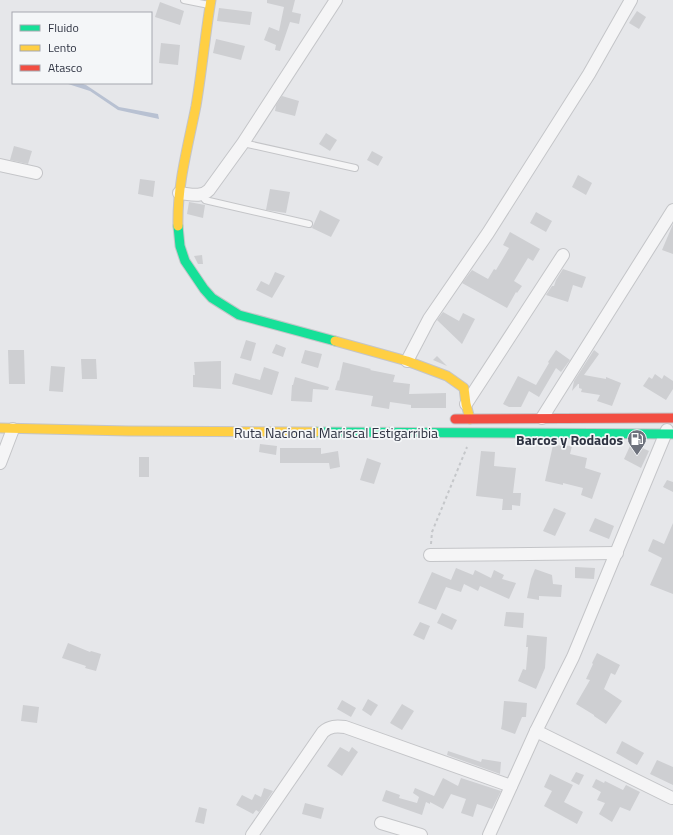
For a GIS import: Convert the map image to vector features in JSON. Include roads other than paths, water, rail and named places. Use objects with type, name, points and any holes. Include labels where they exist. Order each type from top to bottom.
[{"type":"main road","points":[[211,3],[206,26],[197,98],[179,193],[178,226],[180,247],[194,276],[207,294],[219,304],[239,315],[407,361],[447,376],[464,388],[470,419]]},
{"type":"main road","name":"Ruta Nacional Mariscal Estigarribia","points":[[446,419],[672,418]]},
{"type":"main road","name":"Ruta Nacional Mariscal Estigarribia","points":[[0,428],[669,434]]},
{"type":"street","points":[[179,193],[202,195],[209,190],[242,143],[336,0]]},
{"type":"street","points":[[407,361],[430,320],[488,233],[589,74],[631,0]]},
{"type":"street","points":[[0,165],[36,173]]},
{"type":"street","points":[[542,418],[673,210]]},
{"type":"street","points":[[466,404],[563,255]]},
{"type":"street","points":[[489,835],[536,731],[574,657],[616,553],[669,434],[672,418]]},
{"type":"street","points":[[0,463],[13,429]]},
{"type":"street","points":[[430,555],[616,553]]},
{"type":"street","points":[[252,835],[323,732],[329,727],[345,727],[511,786]]},
{"type":"street","points":[[536,731],[672,798]]},
{"type":"street","points":[[381,823],[421,835]]},
{"type":"lane","points":[[184,0],[211,3]]},
{"type":"lane","points":[[242,143],[355,168]]},
{"type":"lane","points":[[202,195],[204,200],[310,224]]},
{"type":"water","points":[[68,84],[86,85],[119,107],[158,114],[159,119],[118,110],[90,91]]},
{"type":"place","name":"Barcos y Rodados","points":[[637,456]]}]
